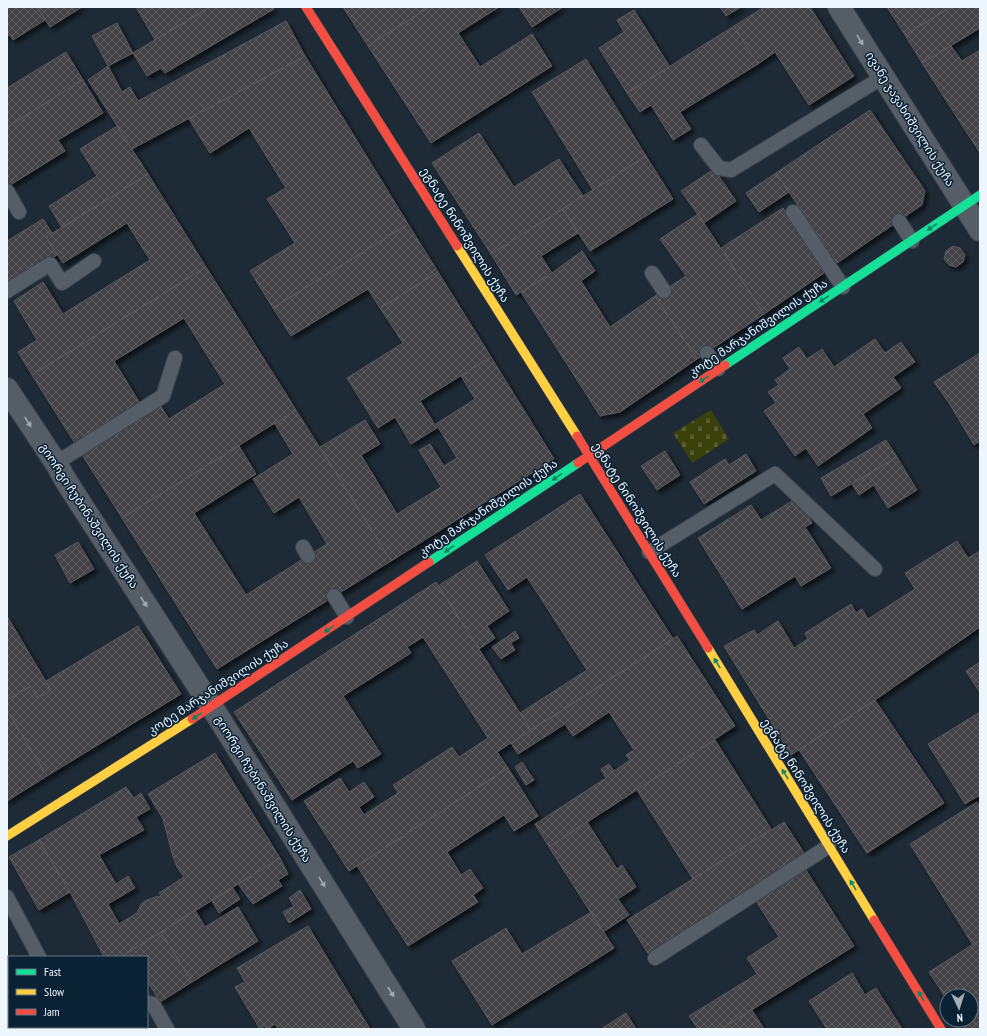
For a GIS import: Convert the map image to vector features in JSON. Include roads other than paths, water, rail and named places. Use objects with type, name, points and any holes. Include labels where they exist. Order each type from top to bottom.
[{"type":"street","name":"ეგნატე ნინოშვილის ქუჩა","points":[[306,7],[589,455],[941,1029]]},
{"type":"street","name":"ივანე ჯავახიშვილის ქუჩა","points":[[839,7],[883,77],[972,200],[980,230]]},
{"type":"street","name":"კოტე მარჯანიშვილის ქუჩა","points":[[7,836],[181,727],[972,200]]},
{"type":"street","name":"გიორგი ჩუბინაშვილის ქუჩა","points":[[7,389],[56,463],[66,482],[211,707],[414,1029]]},
{"type":"lane","points":[[701,145],[719,168],[731,170],[883,77]]},
{"type":"lane","points":[[7,191],[19,212]]},
{"type":"lane","points":[[793,212],[843,286]]},
{"type":"lane","points":[[899,221],[912,241]]},
{"type":"lane","points":[[7,291],[50,264],[62,283],[94,262]]},
{"type":"lane","points":[[652,273],[664,291]]},
{"type":"lane","points":[[707,353],[718,369]]},
{"type":"lane","points":[[56,463],[163,396],[175,358]]},
{"type":"lane","points":[[649,552],[775,474],[875,569]]},
{"type":"lane","points":[[334,596],[347,617]]},
{"type":"lane","points":[[655,958],[829,846]]},
{"type":"lane","points":[[7,897],[38,956]]},
{"type":"lane","points":[[148,1003],[153,1004],[167,1029]]}]
